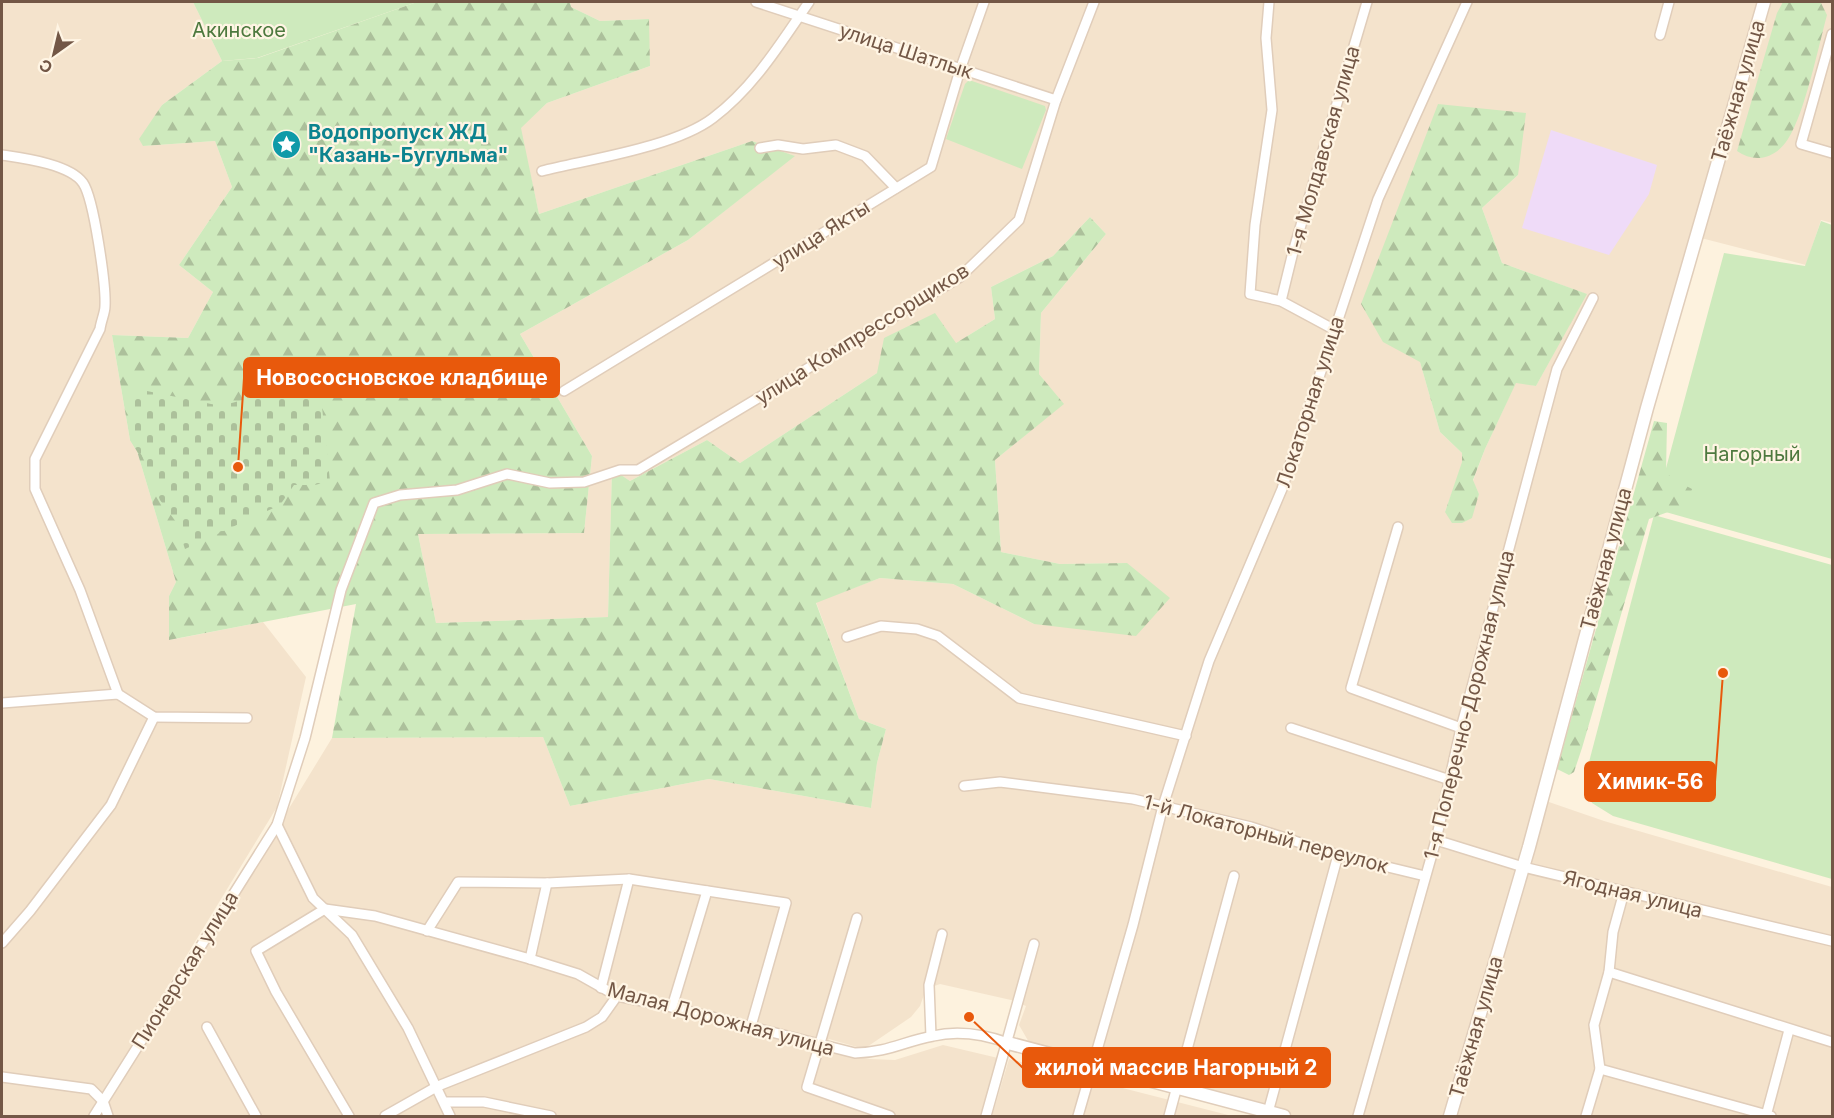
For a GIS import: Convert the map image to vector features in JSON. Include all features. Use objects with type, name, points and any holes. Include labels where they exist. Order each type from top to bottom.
[{"type":"street","name":"улица Шатлык","points":[[756,2],[1056,100]]},
{"type":"street","points":[[542,171],[673,139],[711,119],[752,83],[808,2]]},
{"type":"street","name":"улица Якты","points":[[564,392],[931,166],[960,70],[984,2]]},
{"type":"street","name":"улица Компрессорщиков","points":[[277,825],[305,738],[341,590],[374,503],[400,495],[457,490],[507,474],[550,483],[584,482],[620,470],[638,471],[960,277],[1019,220],[1056,100],[1094,2]]},
{"type":"street","points":[[1269,2],[1266,38],[1272,110],[1255,225],[1250,294],[1281,301],[1333,329]]},
{"type":"street","name":"1-я Молдавская улица","points":[[1281,301],[1296,241],[1367,2]]},
{"type":"street","name":"Локаторная улица","points":[[1078,1116],[1163,806],[1209,661],[1282,489],[1333,329],[1378,199],[1467,2]]},
{"type":"street","points":[[1660,35],[1670,2]]},
{"type":"street","name":"Таёжная улица","points":[[1450,1116],[1523,867],[1645,414],[1764,2]]},
{"type":"street","points":[[1833,34],[1801,144],[1833,153]]},
{"type":"street","points":[[760,147],[778,145],[802,149],[836,145],[865,156],[896,188]]},
{"type":"street","points":[[2,155],[39,159],[68,173],[83,182],[92,204],[105,306],[100,328],[35,459],[35,489],[80,590],[118,694]]},
{"type":"street","name":"1-я Поперечно-Дорожная улица","points":[[1358,1116],[1436,840],[1461,728],[1557,369],[1593,298]]},
{"type":"street","points":[[1398,527],[1351,688],[1461,728]]},
{"type":"street","points":[[847,637],[881,626],[917,629],[938,636],[1019,698],[1186,736]]},
{"type":"street","points":[[2,703],[118,694],[154,717],[247,718]]},
{"type":"street","points":[[2,943],[30,911],[111,805],[154,717]]},
{"type":"street","points":[[1291,728],[1450,780]]},
{"type":"street","name":"1-й Локаторный переулок","points":[[964,786],[1000,782],[1133,799],[1251,827],[1338,855],[1425,876]]},
{"type":"street","points":[[277,825],[313,898],[352,935],[408,1028],[438,1086],[450,1116]]},
{"type":"street","name":"Пионерская улица","points":[[94,1116],[277,825]]},
{"type":"street","name":"Ягодная улица","points":[[1436,840],[1523,867],[1833,941]]},
{"type":"street","points":[[1268,1114],[1338,855]]},
{"type":"street","points":[[1169,1116],[1234,876]]},
{"type":"street","points":[[601,988],[629,879]]},
{"type":"street","points":[[427,932],[458,882],[547,883],[629,879],[786,903],[751,1026]]},
{"type":"street","points":[[530,959],[547,883]]},
{"type":"street","points":[[672,1006],[707,891]]},
{"type":"street","points":[[1586,1116],[1600,1069],[1594,1025],[1610,972],[1613,932],[1624,892]]},
{"type":"street","points":[[325,909],[256,951],[276,992],[349,1116]]},
{"type":"street","name":"Малая Дорожная улица","points":[[325,909],[375,916],[578,974],[617,996],[672,1006],[819,1046],[855,1053],[880,1053],[932,1036],[978,1034],[1008,1043]]},
{"type":"street","points":[[857,918],[807,1087],[890,1116]]},
{"type":"street","points":[[932,1036],[929,985],[942,934]]},
{"type":"street","points":[[986,1116],[1034,944]]},
{"type":"street","points":[[1610,972],[1833,1042]]},
{"type":"street","points":[[385,1116],[438,1086],[586,1027],[602,1017],[617,996]]},
{"type":"street","points":[[207,1027],[256,1116]]},
{"type":"street","points":[[1600,1069],[1768,1116],[1789,1030]]},
{"type":"street","points":[[1008,1043],[1268,1114],[1284,1116]]},
{"type":"street","points":[[2,1077],[91,1089],[103,1101],[108,1116]]},
{"type":"street","points":[[445,1102],[484,1102],[551,1116]]},
{"type":"shaded area","points":[[2,2],[193,2],[222,61],[162,105],[143,146],[215,141],[232,187],[179,265],[213,292],[188,338],[112,335],[130,440],[137,451],[176,582],[169,596],[170,640],[263,622],[306,677],[277,807],[89,1116],[2,1116]]},
{"type":"shaded area","points":[[570,2],[1832,2],[1832,223],[1821,220],[1806,265],[1701,238],[1546,801],[1604,821],[1832,887],[1832,1116],[1457,1116],[1539,822],[1443,1116],[1296,1116],[1030,1044],[1019,1025],[1026,1006],[1011,1000],[940,984],[926,989],[920,1006],[911,1017],[864,1049],[829,1039],[823,1050],[870,1059],[895,1060],[943,1045],[998,1058],[983,1116],[101,1116],[332,738],[543,737],[570,806],[709,779],[871,808],[877,763],[886,729],[859,719],[816,602],[880,578],[953,584],[1034,624],[1127,563],[1060,564],[1001,552],[995,460],[1063,404],[1039,374],[1041,313],[1106,234],[1090,217],[1053,256],[991,287],[995,319],[956,343],[877,373],[740,463],[707,440],[630,481],[612,470],[608,617],[436,623],[418,534],[584,533],[592,456],[520,334],[688,240],[794,156],[752,141],[539,214],[520,128],[547,103],[650,66],[648,19],[600,21],[571,7]],"holes":[[[1439,104],[1518,175],[1482,208],[1502,263],[1586,294],[1536,386],[1516,382],[1473,481],[1479,494],[1445,512],[1463,462],[1462,453],[1440,432],[1420,362]]]},
{"type":"shaded area","points":[[1551,130],[1657,165],[1649,194],[1609,255],[1522,228]]},
{"type":"shaded area","points":[[1009,1059],[1232,1116],[992,1116]]},
{"type":"green space","name":"Акинское","points":[[193,2],[417,2],[257,58],[222,61]]},
{"type":"green space","points":[[417,2],[570,2],[571,7],[600,21],[649,19],[650,66],[547,103],[521,128],[539,214],[752,141],[795,156],[688,240],[520,334],[592,456],[584,533],[418,534],[436,623],[608,617],[612,469],[630,481],[707,440],[740,463],[877,373],[884,338],[935,313],[956,343],[995,319],[991,287],[1053,256],[1090,217],[1106,234],[1041,313],[1039,374],[1064,404],[995,460],[1001,552],[1060,564],[1127,563],[1170,598],[1136,636],[1034,624],[953,584],[880,578],[816,603],[859,719],[886,729],[877,763],[871,808],[709,779],[570,806],[543,737],[332,738],[356,604],[169,640],[169,596],[176,582],[137,451],[130,440],[112,335],[188,338],[213,292],[179,265],[232,187],[215,141],[143,146],[139,139],[162,105],[222,61],[258,58]]},
{"type":"green space","points":[[1783,2],[1821,3],[1827,15],[1800,113],[1788,139],[1778,151],[1771,155],[1751,157],[1737,151],[1777,13]]},
{"type":"green space","points":[[969,80],[1045,106],[1046,110],[1022,169],[946,139],[965,84]]},
{"type":"green space","points":[[1438,104],[1526,113],[1518,175],[1482,208],[1502,263],[1587,294],[1536,386],[1516,383],[1473,480],[1479,494],[1472,518],[1462,523],[1452,523],[1445,512],[1462,462],[1462,453],[1440,432],[1420,362],[1383,342],[1361,304]]},
{"type":"green space","name":"Нагорный","points":[[1821,221],[1832,225],[1832,559],[1655,509],[1724,253],[1805,266]]},
{"type":"green space","points":[[319,379],[330,481],[315,485],[294,485],[280,505],[185,549],[176,522],[160,500],[141,453],[138,453],[130,440],[132,388],[221,406]]},
{"type":"green space","points":[[1654,421],[1667,423],[1666,472],[1673,479],[1692,489],[1687,505],[1649,519],[1582,748],[1574,772],[1569,775],[1557,769]]},
{"type":"green space","points":[[1654,515],[1832,565],[1832,879],[1613,816],[1592,803],[1584,781]]},
{"type":"place","name":"Водопропуск ЖД \"Казань-Бугульма\"","points":[[287,144]]},
{"type":"place","name":"Новососновское кладбище","points":[[238,467]]},
{"type":"place","name":"Химик-56","points":[[1723,673]]},
{"type":"place","name":"жилой массив Нагорный 2","points":[[969,1017]]}]
